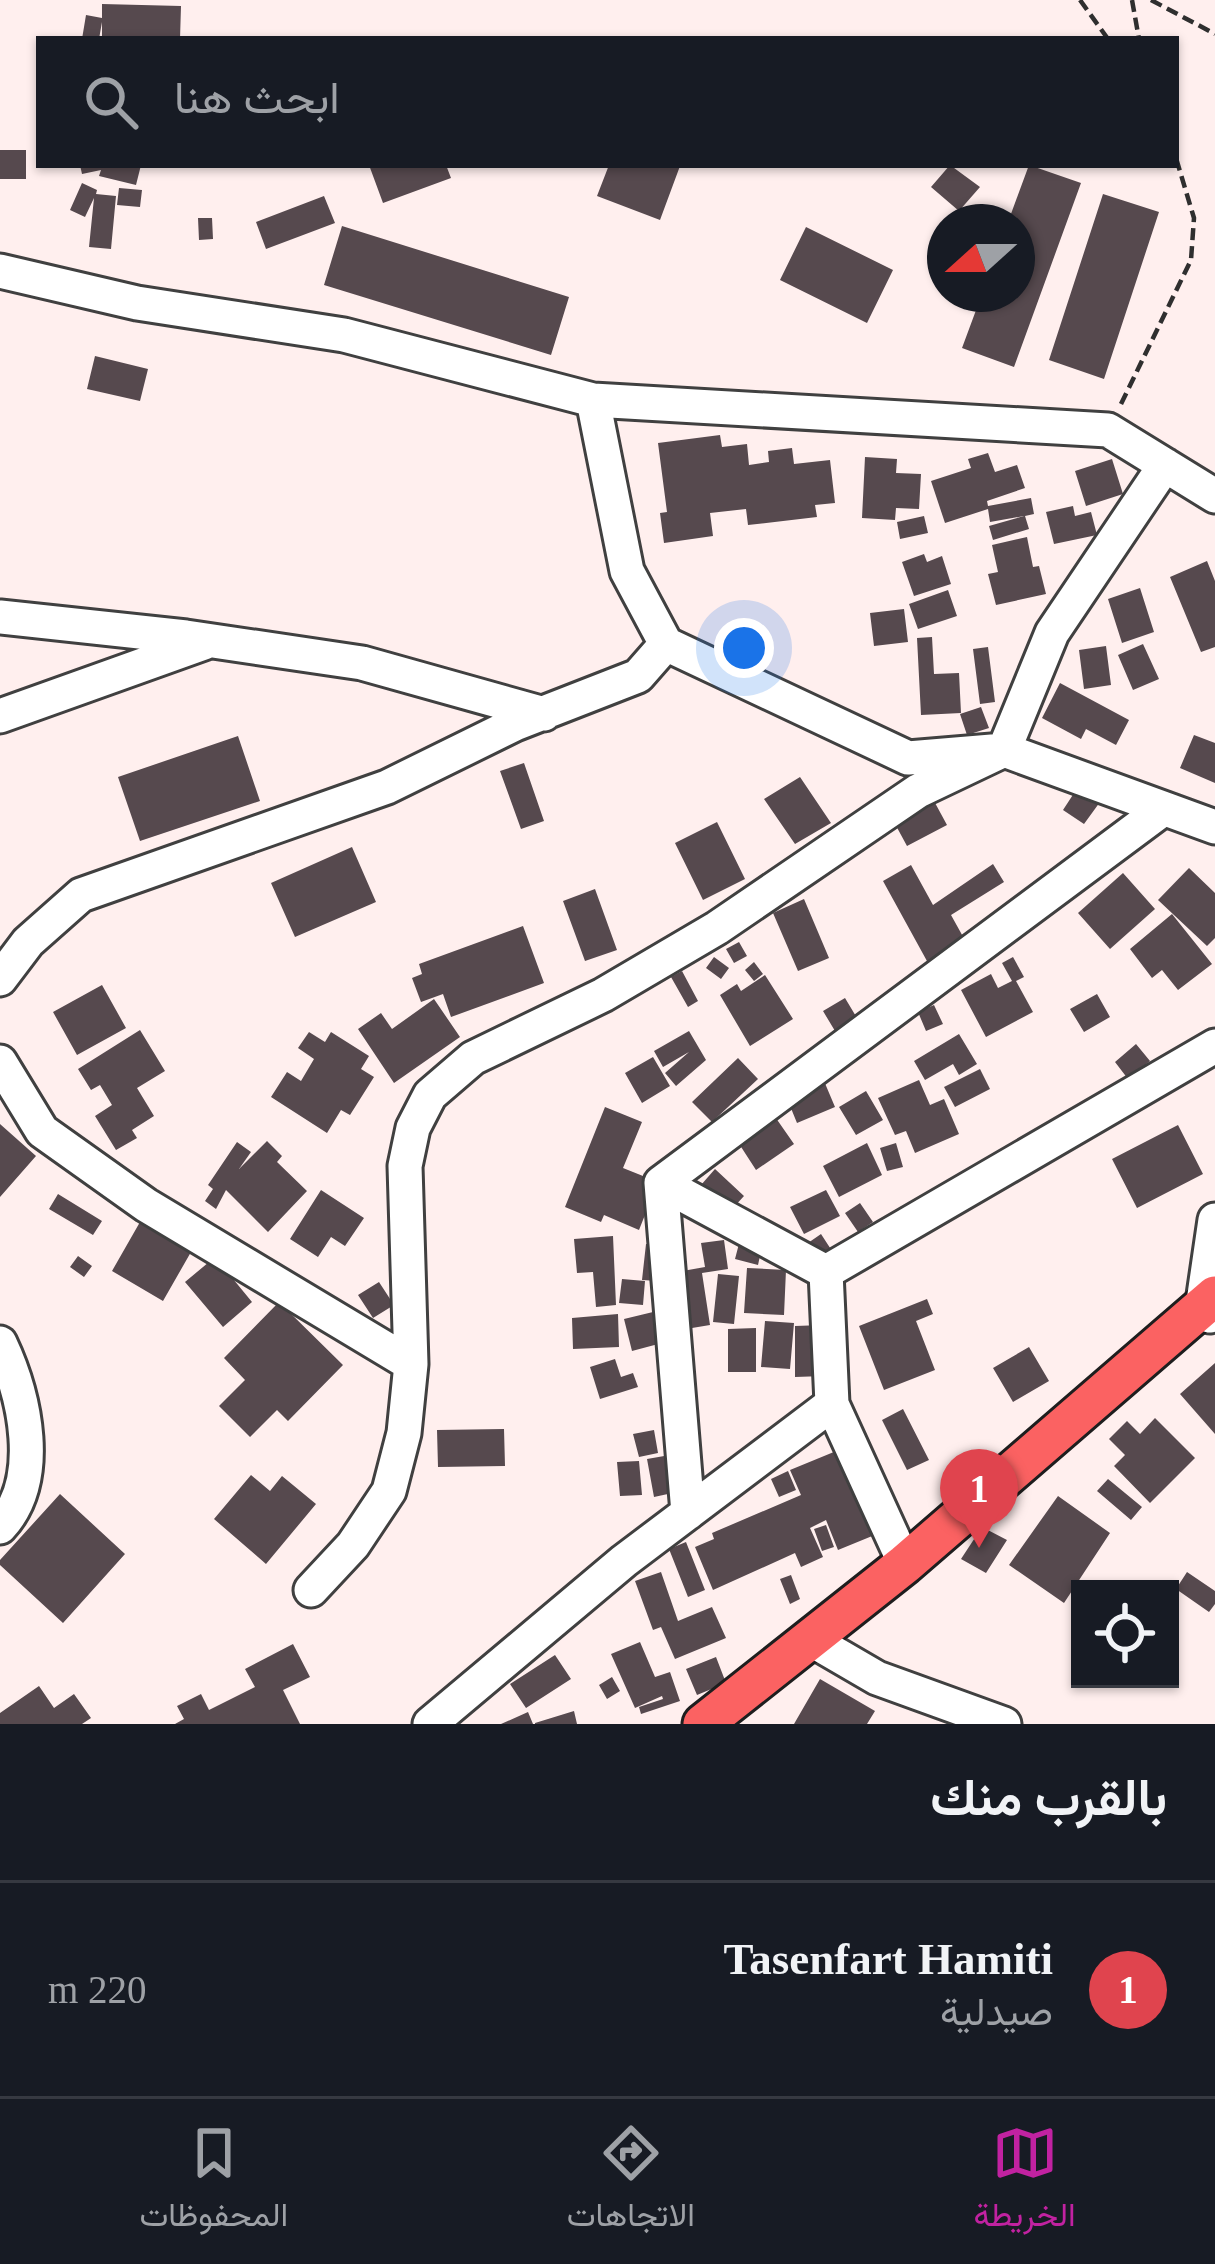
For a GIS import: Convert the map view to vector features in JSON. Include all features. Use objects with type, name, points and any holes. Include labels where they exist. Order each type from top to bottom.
[{"type":"main road","points":[[703,1724],[905,1564],[1211,1309]]},
{"type":"street","points":[[0,271],[136,303],[344,334],[593,400],[1108,430],[1215,496]]},
{"type":"street","points":[[593,400],[626,571],[666,644],[908,758],[1004,750],[1215,826]]},
{"type":"street","points":[[311,1590],[353,1545],[389,1491],[404,1433],[411,1364],[405,1166],[421,1111],[443,1081],[473,1058],[603,995],[717,928],[918,791],[1004,750],[1052,633],[1165,465]]},
{"type":"street","points":[[0,617],[362,663],[546,715]]},
{"type":"street","points":[[0,716],[212,641]]},
{"type":"street","points":[[0,979],[28,942],[81,895],[388,787],[514,724],[638,676],[666,644]]},
{"type":"street","points":[[661,1183],[1163,809]]},
{"type":"street","points":[[826,1272],[1215,1046]]},
{"type":"street","points":[[0,1062],[42,1131],[146,1205],[411,1364]]},
{"type":"street","points":[[661,1183],[826,1272]]},
{"type":"street","points":[[661,1183],[688,1513]]},
{"type":"street","points":[[1211,1309],[1215,1220]]},
{"type":"street","points":[[826,1272],[832,1405],[905,1564]]},
{"type":"street","points":[[0,1343],[15,1375],[26,1477],[15,1511],[0,1527]]},
{"type":"street","points":[[430,1724],[688,1513],[832,1405]]},
{"type":"street","points":[[810,1639],[896,1686],[1004,1724]]},
{"type":"path","points":[[1080,0],[1106,36]]},
{"type":"path","points":[[1132,0],[1138,36]]},
{"type":"path","points":[[1151,0],[1215,34]]},
{"type":"path","points":[[1108,430],[1191,260],[1194,218],[1179,168]]},
{"type":"building","points":[[102,4],[181,6],[180,36],[102,36],[102,22],[100,36],[82,36],[86,15],[102,18]]},
{"type":"building","points":[[0,150],[26,150],[26,179],[0,179]]},
{"type":"building","points":[[81,168],[140,168],[136,185],[99,176],[101,170],[82,174]]},
{"type":"building","points":[[370,168],[447,168],[451,178],[383,203]]},
{"type":"building","points":[[608,168],[679,168],[660,220],[597,196]]},
{"type":"building","points":[[947,168],[980,187],[965,204],[951,204],[931,187]]},
{"type":"building","points":[[1028,168],[1081,183],[1035,309],[1035,204],[1015,204]]},
{"type":"building","points":[[82,183],[97,190],[96,194],[116,196],[111,249],[89,247],[94,198],[85,217],[70,210]]},
{"type":"building","points":[[119,188],[142,190],[140,207],[117,205]]},
{"type":"building","points":[[1103,194],[1159,212],[1104,379],[1049,360]]},
{"type":"building","points":[[324,196],[335,223],[266,249],[256,222]]},
{"type":"building","points":[[198,218],[212,218],[213,239],[199,240]]},
{"type":"building","points":[[342,226],[569,297],[551,355],[324,285]]},
{"type":"building","points":[[806,227],[893,270],[867,323],[780,280]]},
{"type":"building","points":[[975,312],[1034,312],[1014,367],[962,348]]},
{"type":"building","points":[[95,356],[148,369],[140,401],[87,389]]},
{"type":"building","points":[[720,435],[722,447],[747,444],[749,465],[769,462],[768,451],[792,448],[794,464],[830,460],[835,503],[815,505],[817,517],[748,525],[746,509],[710,513],[713,536],[664,543],[660,513],[667,512],[658,443]]},
{"type":"building","points":[[988,453],[995,472],[1017,465],[1025,488],[987,501],[988,506],[1031,498],[1034,514],[1025,516],[1029,529],[993,540],[989,526],[1024,516],[990,522],[988,509],[945,523],[931,481],[971,468],[968,459]]},
{"type":"building","points":[[865,457],[897,459],[896,473],[921,474],[919,509],[896,508],[895,520],[862,518]]},
{"type":"building","points":[[1112,459],[1123,494],[1086,506],[1075,471]]},
{"type":"building","points":[[1073,506],[1075,516],[1091,512],[1097,535],[1054,544],[1046,512]]},
{"type":"building","points":[[924,516],[928,533],[900,539],[897,522]]},
{"type":"building","points":[[1027,537],[1033,567],[1039,566],[1046,594],[996,605],[988,574],[998,572],[992,545]]},
{"type":"building","points":[[924,554],[927,562],[942,556],[951,584],[914,596],[902,562]]},
{"type":"building","points":[[1207,561],[1215,581],[1215,647],[1201,652],[1170,577]]},
{"type":"building","points":[[1140,588],[1154,632],[1122,643],[1108,599]]},
{"type":"building","points":[[948,590],[957,616],[918,629],[909,604]]},
{"type":"building","points":[[904,609],[908,642],[874,646],[870,613]]},
{"type":"building","points":[[932,637],[934,674],[959,673],[961,713],[921,715],[917,638]]},
{"type":"building","points":[[1143,644],[1159,679],[1133,690],[1118,655]]},
{"type":"building","points":[[1106,646],[1111,685],[1084,689],[1079,650]]},
{"type":"building","points":[[988,647],[995,702],[980,704],[973,649]]},
{"type":"building","points":[[1060,683],[1129,720],[1116,745],[1086,729],[1081,739],[1042,718]]},
{"type":"building","points":[[981,707],[989,728],[967,735],[960,714]]},
{"type":"building","points":[[1194,735],[1215,743],[1215,783],[1180,768]]},
{"type":"building","points":[[238,736],[260,801],[140,841],[118,777]]},
{"type":"building","points":[[524,763],[544,821],[521,829],[500,771]]},
{"type":"building","points":[[800,777],[831,823],[795,844],[764,799]]},
{"type":"building","points":[[1078,787],[1100,802],[1084,824],[1063,810]]},
{"type":"building","points":[[934,801],[947,825],[907,846],[894,822]]},
{"type":"building","points":[[717,822],[745,879],[703,900],[675,843]]},
{"type":"building","points":[[352,847],[376,902],[295,937],[271,883]]},
{"type":"building","points":[[993,864],[1004,882],[951,915],[971,951],[933,972],[883,881],[911,865],[933,905]]},
{"type":"building","points":[[1189,868],[1215,893],[1215,938],[1207,946],[1158,900]]},
{"type":"building","points":[[1123,873],[1155,909],[1110,949],[1078,913]]},
{"type":"building","points":[[595,889],[617,950],[585,961],[563,901]]},
{"type":"building","points":[[804,899],[829,958],[798,971],[773,913]]},
{"type":"building","points":[[1172,914],[1212,964],[1178,990],[1162,970],[1152,978],[1130,949]]},
{"type":"building","points":[[523,926],[544,983],[451,1017],[443,994],[421,1002],[412,978],[422,974],[419,964]]},
{"type":"building","points":[[739,942],[747,956],[734,963],[726,949]]},
{"type":"building","points":[[714,957],[729,968],[721,979],[706,968]]},
{"type":"building","points":[[1013,957],[1024,977],[1016,981],[1033,1012],[986,1037],[961,990],[991,974],[998,988],[1012,981],[1002,963]]},
{"type":"building","points":[[754,962],[763,974],[754,981],[745,970]]},
{"type":"building","points":[[682,971],[698,1001],[688,1007],[671,977]]},
{"type":"building","points":[[765,975],[793,1019],[750,1046],[720,995],[737,984],[741,991]]},
{"type":"building","points":[[102,985],[126,1028],[77,1055],[53,1012]]},
{"type":"building","points":[[1097,994],[1110,1017],[1084,1032],[1070,1009]]},
{"type":"building","points":[[845,998],[857,1018],[835,1031],[823,1011]]},
{"type":"building","points":[[434,999],[460,1037],[394,1083],[358,1029],[381,1013],[392,1029]]},
{"type":"building","points":[[934,1005],[943,1024],[926,1031],[918,1012]]},
{"type":"building","points":[[140,1030],[165,1071],[137,1088],[154,1116],[132,1130],[137,1138],[116,1150],[95,1116],[112,1105],[100,1085],[91,1090],[78,1069]]},
{"type":"building","points":[[689,1031],[706,1060],[676,1086],[665,1073],[689,1052],[663,1067],[654,1051]]},
{"type":"building","points":[[309,1032],[325,1042],[331,1032],[369,1056],[361,1069],[374,1077],[350,1115],[341,1110],[327,1133],[271,1097],[287,1072],[301,1081],[314,1059],[298,1048]]},
{"type":"building","points":[[959,1034],[977,1064],[959,1075],[953,1064],[925,1080],[914,1061]]},
{"type":"building","points":[[1136,1044],[1150,1061],[1128,1079],[1115,1062]]},
{"type":"building","points":[[653,1057],[670,1086],[642,1103],[625,1073]]},
{"type":"building","points":[[738,1058],[758,1079],[712,1122],[692,1102]]},
{"type":"building","points":[[980,1069],[990,1089],[955,1107],[944,1087]]},
{"type":"building","points":[[919,1080],[930,1105],[944,1099],[959,1134],[915,1153],[906,1131],[895,1135],[878,1098]]},
{"type":"building","points":[[824,1081],[835,1107],[797,1123],[786,1096]]},
{"type":"building","points":[[866,1091],[883,1120],[856,1135],[839,1107]]},
{"type":"building","points":[[605,1107],[642,1122],[623,1168],[658,1182],[639,1230],[604,1215],[601,1222],[565,1207]]},
{"type":"building","points":[[771,1111],[794,1144],[756,1170],[734,1136]]},
{"type":"building","points":[[0,1124],[36,1156],[0,1197]]},
{"type":"building","points":[[1178,1125],[1203,1174],[1137,1208],[1112,1159]]},
{"type":"building","points":[[267,1141],[282,1156],[277,1162],[307,1191],[268,1232],[226,1190],[216,1209],[205,1201],[213,1189],[208,1185],[237,1142],[251,1152],[239,1169]]},
{"type":"building","points":[[867,1143],[882,1175],[839,1197],[823,1166]]},
{"type":"building","points":[[896,1143],[903,1167],[887,1171],[880,1148]]},
{"type":"building","points":[[715,1169],[744,1196],[723,1219],[694,1193]]},
{"type":"building","points":[[321,1190],[364,1218],[345,1246],[331,1237],[318,1257],[290,1239]]},
{"type":"building","points":[[826,1190],[840,1216],[804,1234],[790,1207]]},
{"type":"building","points":[[58,1194],[102,1221],[93,1235],[49,1209]]},
{"type":"building","points":[[860,1203],[873,1222],[858,1232],[845,1213]]},
{"type":"building","points":[[144,1215],[195,1245],[163,1301],[112,1271]]},
{"type":"building","points":[[821,1234],[834,1254],[821,1262],[808,1243]]},
{"type":"building","points":[[613,1236],[616,1305],[596,1307],[593,1272],[577,1273],[574,1239]]},
{"type":"building","points":[[741,1236],[763,1242],[758,1265],[735,1259]]},
{"type":"building","points":[[724,1240],[728,1269],[702,1273],[710,1325],[686,1329],[677,1272],[705,1267],[701,1243]]},
{"type":"building","points":[[646,1244],[661,1245],[658,1281],[642,1280]]},
{"type":"building","points":[[78,1256],[92,1266],[84,1277],[70,1267]]},
{"type":"building","points":[[215,1257],[252,1302],[223,1327],[185,1282]]},
{"type":"building","points":[[747,1268],[786,1270],[784,1315],[744,1313]]},
{"type":"building","points":[[718,1274],[739,1276],[734,1324],[713,1322]]},
{"type":"building","points":[[622,1279],[645,1281],[643,1305],[619,1303]]},
{"type":"building","points":[[379,1282],[394,1305],[373,1318],[358,1295]]},
{"type":"building","points":[[927,1299],[933,1314],[916,1321],[935,1370],[884,1390],[859,1326]]},
{"type":"building","points":[[279,1302],[343,1365],[288,1421],[277,1410],[250,1437],[219,1406],[245,1380],[224,1358]]},
{"type":"building","points":[[653,1312],[662,1343],[632,1351],[624,1319]]},
{"type":"building","points":[[618,1314],[619,1347],[573,1349],[572,1318]]},
{"type":"building","points":[[765,1321],[794,1323],[790,1369],[761,1367]]},
{"type":"building","points":[[823,1325],[824,1376],[795,1377],[795,1326]]},
{"type":"building","points":[[756,1328],[756,1372],[728,1372],[728,1329]]},
{"type":"building","points":[[1029,1347],[1049,1381],[1013,1402],[993,1368]]},
{"type":"building","points":[[615,1359],[621,1377],[633,1373],[638,1387],[600,1399],[590,1367]]},
{"type":"building","points":[[1215,1363],[1215,1434],[1180,1394]]},
{"type":"building","points":[[903,1409],[929,1460],[907,1470],[882,1420]]},
{"type":"building","points":[[1155,1418],[1195,1458],[1150,1503],[1114,1466],[1125,1455],[1109,1439],[1127,1421],[1140,1434]]},
{"type":"building","points":[[504,1429],[505,1466],[438,1467],[437,1430]]},
{"type":"building","points":[[654,1430],[658,1453],[639,1457],[633,1434]]},
{"type":"building","points":[[846,1447],[882,1532],[838,1550],[826,1520],[810,1528],[823,1557],[801,1567],[795,1553],[713,1590],[695,1547],[714,1539],[712,1533],[801,1495],[790,1470]]},
{"type":"building","points":[[670,1455],[677,1492],[654,1497],[647,1459]]},
{"type":"building","points":[[639,1461],[642,1495],[620,1496],[617,1462]]},
{"type":"building","points":[[788,1471],[796,1490],[779,1497],[771,1479]]},
{"type":"building","points":[[251,1475],[270,1491],[282,1476],[316,1504],[266,1564],[214,1519]]},
{"type":"building","points":[[1108,1479],[1142,1507],[1131,1520],[1097,1491]]},
{"type":"building","points":[[60,1494],[125,1554],[63,1623],[0,1565]]},
{"type":"building","points":[[1058,1496],[1110,1533],[1079,1580],[1071,1580],[1064,1603],[1009,1565]]},
{"type":"building","points":[[826,1525],[834,1547],[822,1551],[814,1529]]},
{"type":"building","points":[[982,1527],[1007,1540],[986,1573],[961,1559]]},
{"type":"building","points":[[686,1542],[705,1590],[688,1597],[669,1549]]},
{"type":"building","points":[[661,1572],[678,1621],[712,1607],[726,1638],[675,1659],[661,1627],[653,1630],[635,1581]]},
{"type":"building","points":[[1187,1572],[1215,1591],[1215,1604],[1209,1612],[1179,1591]]},
{"type":"building","points":[[791,1575],[800,1599],[790,1604],[780,1579]]},
{"type":"building","points":[[640,1642],[655,1677],[670,1672],[680,1701],[641,1714],[639,1707],[662,1696],[635,1708],[611,1654]]},
{"type":"building","points":[[293,1644],[310,1677],[283,1690],[300,1724],[175,1724],[184,1719],[177,1706],[201,1694],[209,1710],[255,1687],[245,1669]]},
{"type":"building","points":[[555,1655],[571,1679],[526,1708],[510,1684]]},
{"type":"building","points":[[716,1657],[726,1683],[697,1695],[686,1669]]},
{"type":"building","points":[[612,1677],[620,1691],[607,1699],[599,1685]]},
{"type":"building","points":[[820,1679],[875,1711],[867,1724],[794,1724]]},
{"type":"building","points":[[39,1686],[54,1708],[74,1694],[91,1718],[82,1724],[0,1724],[0,1713]]},
{"type":"building","points":[[574,1711],[577,1724],[535,1724],[535,1723]]},
{"type":"building","points":[[528,1712],[533,1724],[501,1724]]},
{"type":"place","name":"Tasenfart Hamiti","points":[[979,1548]]}]
